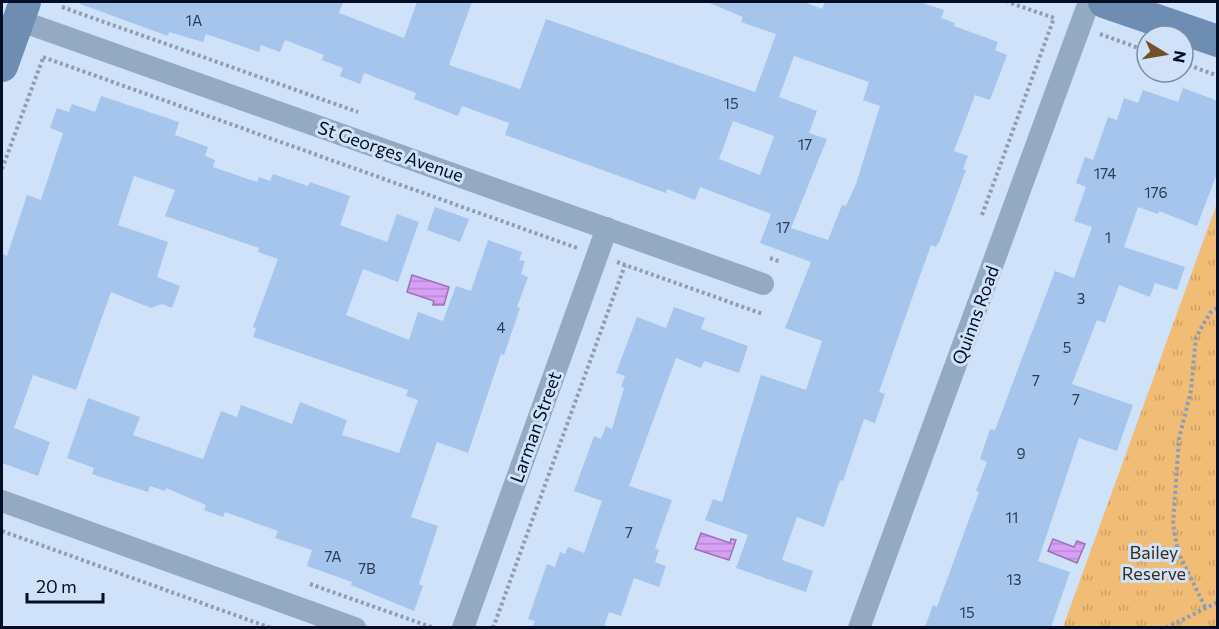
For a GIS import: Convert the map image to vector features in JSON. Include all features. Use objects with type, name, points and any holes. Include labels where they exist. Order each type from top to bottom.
[{"type":"main road","points":[[1104,2],[1218,41]]},
{"type":"main road","points":[[2,66],[22,11]]},
{"type":"street","name":"Quinns Road","points":[[859,627],[1089,2]]},
{"type":"street","name":"St Georges Avenue","points":[[22,11],[53,33],[763,284]]},
{"type":"street","name":"Larman Street","points":[[464,627],[608,228]]},
{"type":"street","points":[[2,501],[355,627]]},
{"type":"path","points":[[2,169],[64,2]]},
{"type":"path","points":[[981,217],[1054,18],[1008,2]]},
{"type":"path","points":[[43,57],[763,314]]},
{"type":"path","points":[[1195,67],[1218,75]]},
{"type":"path","points":[[492,627],[625,265]]},
{"type":"path","points":[[1205,607],[1178,552],[1173,524],[1179,439],[1191,390],[1196,337],[1210,313],[1218,307]]},
{"type":"path","points":[[2,531],[271,627]]},
{"type":"path","points":[[1166,627],[1179,623],[1218,602]]},
{"type":"green space","name":"Bailey Reserve","points":[[1217,203],[1217,627],[1063,627]]},
{"type":"shaded area","points":[[412,275],[449,287],[444,305],[433,305],[434,301],[407,292]]},
{"type":"shaded area","points":[[701,533],[730,543],[731,539],[736,540],[729,560],[695,549]]},
{"type":"shaded area","points":[[1053,539],[1074,547],[1077,541],[1085,544],[1077,563],[1048,551]]},
{"type":"building","points":[[80,2],[343,2],[339,13],[404,38],[417,2],[472,2],[449,65],[520,89],[546,19],[755,92],[776,34],[741,22],[743,17],[707,2],[804,2],[822,9],[825,2],[920,2],[944,10],[941,18],[955,23],[954,26],[998,42],[995,50],[1007,55],[990,100],[975,95],[954,151],[968,156],[963,169],[966,170],[940,240],[936,247],[931,245],[879,392],[885,394],[875,423],[864,419],[843,481],[840,480],[824,527],[797,517],[782,560],[813,571],[806,592],[736,568],[748,535],[705,520],[713,499],[722,502],[761,375],[806,390],[822,341],[785,328],[811,262],[760,243],[771,214],[700,187],[695,200],[667,189],[666,193],[505,135],[509,123],[462,106],[458,116],[414,99],[416,93],[364,73],[360,84],[340,76],[343,68],[322,60],[324,55],[285,40],[280,52],[261,45],[259,52],[206,34],[203,42],[169,32],[168,36],[80,4]],"holes":[[[794,56],[869,82],[863,100],[880,106],[856,184],[846,206],[842,205],[828,240],[791,228],[827,139],[809,133],[817,111],[779,97]],[[733,121],[774,136],[760,175],[719,159]]]},
{"type":"building","points":[[1183,88],[1218,101],[1218,171],[1197,226],[1159,211],[1158,214],[1138,207],[1124,247],[1185,267],[1177,290],[1155,283],[1150,297],[1119,285],[1105,323],[1097,320],[1072,384],[1133,405],[1117,451],[1079,438],[1038,561],[1070,572],[1051,627],[925,627],[933,605],[937,607],[979,492],[976,491],[987,462],[980,459],[990,429],[995,430],[1055,271],[1074,278],[1092,227],[1074,221],[1086,187],[1076,183],[1085,157],[1093,160],[1108,117],[1117,120],[1124,98],[1138,103],[1143,90],[1178,102]]},
{"type":"building","points":[[101,96],[179,122],[175,135],[208,147],[205,156],[215,160],[213,167],[257,182],[259,177],[270,181],[273,174],[308,186],[310,182],[350,196],[340,225],[387,242],[397,214],[419,222],[398,282],[363,269],[346,315],[409,340],[418,312],[443,321],[456,286],[471,291],[488,240],[522,252],[519,260],[525,261],[521,274],[528,277],[517,307],[520,308],[504,355],[501,354],[468,453],[437,442],[411,517],[438,526],[419,584],[423,586],[414,611],[351,585],[352,582],[307,566],[312,550],[275,538],[278,531],[225,512],[223,517],[204,510],[206,505],[166,488],[165,491],[150,486],[148,492],[92,474],[94,468],[67,458],[88,398],[140,417],[133,435],[203,459],[221,411],[237,417],[241,405],[292,424],[300,402],[347,420],[342,435],[399,453],[418,400],[406,396],[408,390],[253,337],[256,328],[253,327],[278,259],[258,252],[259,248],[165,216],[175,190],[134,176],[118,225],[168,242],[157,277],[180,286],[172,308],[162,304],[151,308],[111,292],[76,390],[33,375],[14,428],[50,442],[38,476],[2,463],[2,254],[7,256],[27,195],[41,200],[63,133],[50,128],[57,108],[69,112],[72,104],[95,112]]},
{"type":"building","points":[[435,207],[469,219],[460,242],[427,230]]},
{"type":"building","points":[[674,307],[705,318],[701,329],[748,346],[739,373],[704,361],[701,368],[676,358],[629,486],[672,500],[655,548],[659,550],[655,562],[666,566],[659,587],[634,578],[621,616],[609,612],[604,627],[533,627],[535,621],[528,619],[547,564],[555,567],[560,552],[565,554],[568,547],[584,553],[602,501],[574,491],[594,436],[601,439],[606,426],[612,429],[624,388],[621,387],[625,376],[616,373],[637,317],[666,328]]}]
